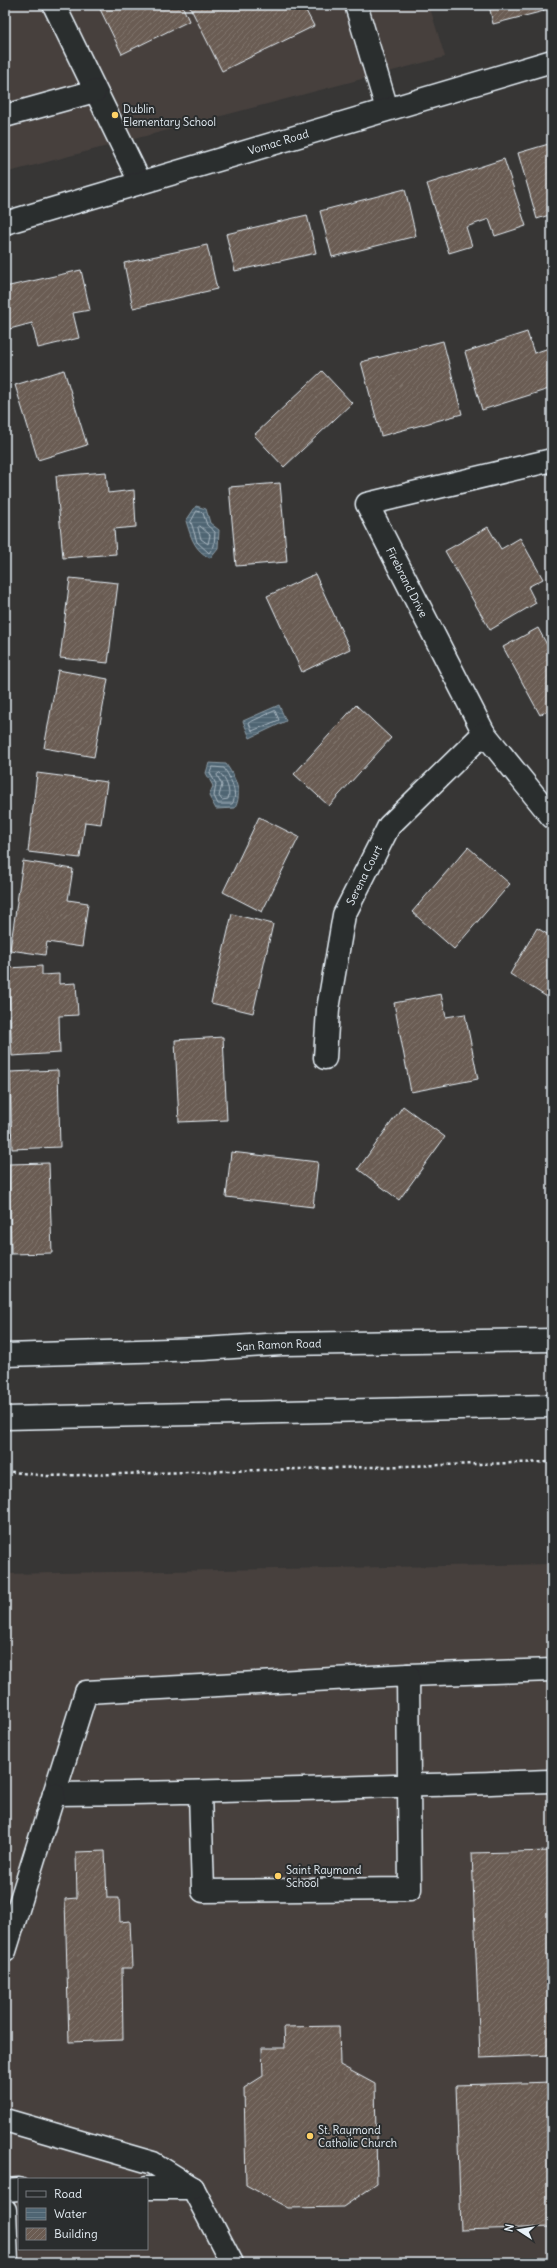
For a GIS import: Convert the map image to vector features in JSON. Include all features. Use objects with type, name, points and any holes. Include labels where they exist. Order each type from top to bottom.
[{"type":"street","points":[[54,5],[140,182]]},
{"type":"street","points":[[356,5],[388,110]]},
{"type":"street","name":"Vomac Road","points":[[5,223],[552,61]]},
{"type":"street","points":[[5,116],[95,91]]},
{"type":"street","name":"Firebrand Drive","points":[[552,460],[367,504],[484,733],[552,817]]},
{"type":"street","name":"Serena Court","points":[[325,1058],[328,1009],[344,915],[389,826],[484,733]]},
{"type":"street","name":"San Ramon Road","points":[[5,1355],[195,1350],[282,1344],[552,1340]]},
{"type":"street","points":[[5,1418],[552,1406]]},
{"type":"street","points":[[5,1951],[86,1692],[552,1670]]},
{"type":"street","points":[[200,1793],[203,1891],[410,1889],[408,1676]]},
{"type":"street","points":[[54,1794],[200,1793],[552,1780]]},
{"type":"street","points":[[5,2120],[153,2163],[193,2188],[232,2263]]},
{"type":"street","points":[[148,2188],[193,2188]]},
{"type":"street","points":[[5,2190],[18,2190]]},
{"type":"street","points":[[5,2210],[7,2263]]},
{"type":"path","points":[[5,1470],[47,1476],[552,1462]]},
{"type":"shaded area","name":"Dublin Elementary School","points":[[5,5],[429,5],[445,57],[5,173]]},
{"type":"shaded area","name":"Saint Raymond School","points":[[552,1564],[552,2263],[5,2263],[5,1574]]},
{"type":"water","points":[[196,506],[206,509],[210,523],[219,530],[218,548],[210,558],[197,547],[186,521]]},
{"type":"water","points":[[279,705],[286,721],[250,738],[243,721]]},
{"type":"water","points":[[209,763],[226,764],[232,774],[238,791],[235,808],[216,809],[209,796],[213,786],[206,773]]},
{"type":"building","points":[[98,5],[182,5],[189,21],[122,54]]},
{"type":"building","points":[[189,5],[303,5],[314,26],[222,71]]},
{"type":"building","points":[[489,5],[542,5],[544,11],[493,24]]},
{"type":"building","points":[[552,143],[552,214],[537,219],[518,153]]},
{"type":"building","points":[[504,159],[526,226],[495,236],[489,219],[466,227],[472,246],[449,253],[427,184]]},
{"type":"building","points":[[405,189],[416,236],[332,257],[320,211]]},
{"type":"building","points":[[307,215],[316,253],[235,271],[226,234]]},
{"type":"building","points":[[207,245],[217,289],[133,308],[124,263]]},
{"type":"building","points":[[81,270],[90,310],[73,313],[79,338],[38,348],[32,323],[6,330],[5,287]]},
{"type":"building","points":[[527,332],[534,353],[552,347],[552,388],[482,410],[465,352]]},
{"type":"building","points":[[443,341],[462,414],[381,436],[361,362]]},
{"type":"building","points":[[64,370],[87,445],[38,460],[15,385]]},
{"type":"building","points":[[322,371],[352,403],[284,467],[254,435]]},
{"type":"building","points":[[106,472],[108,493],[134,490],[136,527],[114,529],[116,554],[63,558],[56,476]]},
{"type":"building","points":[[280,483],[287,562],[236,566],[229,487]]},
{"type":"building","points":[[488,527],[501,549],[520,538],[543,579],[528,587],[536,603],[490,630],[445,551]]},
{"type":"building","points":[[315,574],[350,649],[302,672],[267,596]]},
{"type":"building","points":[[70,578],[118,583],[108,663],[60,658]]},
{"type":"building","points":[[538,628],[552,654],[552,708],[540,715],[503,647]]},
{"type":"building","points":[[58,670],[108,679],[94,757],[44,748]]},
{"type":"building","points":[[356,705],[391,738],[329,806],[294,774]]},
{"type":"building","points":[[37,773],[107,782],[101,824],[85,822],[80,858],[28,852]]},
{"type":"building","points":[[259,817],[299,837],[262,912],[223,892]]},
{"type":"building","points":[[468,847],[510,884],[454,949],[412,912]]},
{"type":"building","points":[[23,861],[73,869],[68,900],[88,903],[82,947],[47,942],[45,955],[10,950]]},
{"type":"building","points":[[232,914],[273,924],[253,1013],[211,1003]]},
{"type":"building","points":[[537,928],[552,937],[552,1000],[510,974]]},
{"type":"building","points":[[42,966],[42,975],[59,974],[59,984],[76,983],[78,1015],[59,1016],[60,1053],[12,1056],[8,968]]},
{"type":"building","points":[[441,994],[446,1017],[465,1014],[478,1079],[411,1092],[394,1003]]},
{"type":"building","points":[[223,1037],[227,1120],[179,1122],[175,1040]]},
{"type":"building","points":[[58,1070],[60,1147],[12,1149],[10,1072]]},
{"type":"building","points":[[403,1106],[445,1137],[399,1200],[358,1169]]},
{"type":"building","points":[[231,1152],[318,1162],[313,1207],[226,1197]]},
{"type":"building","points":[[49,1163],[52,1253],[11,1254],[9,1164]]},
{"type":"building","points":[[105,1851],[107,1898],[119,1898],[120,1922],[130,1921],[132,1968],[122,1968],[123,2040],[69,2042],[65,1899],[77,1898],[76,1852]]},
{"type":"building","points":[[552,1851],[552,2055],[480,2058],[472,1853]]},
{"type":"building","name":"St. Raymond Catholic Church","points":[[339,2026],[340,2065],[375,2084],[377,2184],[343,2207],[288,2208],[246,2185],[244,2088],[263,2076],[262,2048],[285,2048],[284,2027]]},
{"type":"building","points":[[552,2082],[552,2227],[461,2230],[456,2085]]},
{"type":"place","name":"Dublin Elementary School","points":[[115,115]]},
{"type":"place","name":"Saint Raymond School","points":[[278,1876]]},
{"type":"place","name":"St. Raymond Catholic Church","points":[[310,2136]]}]
